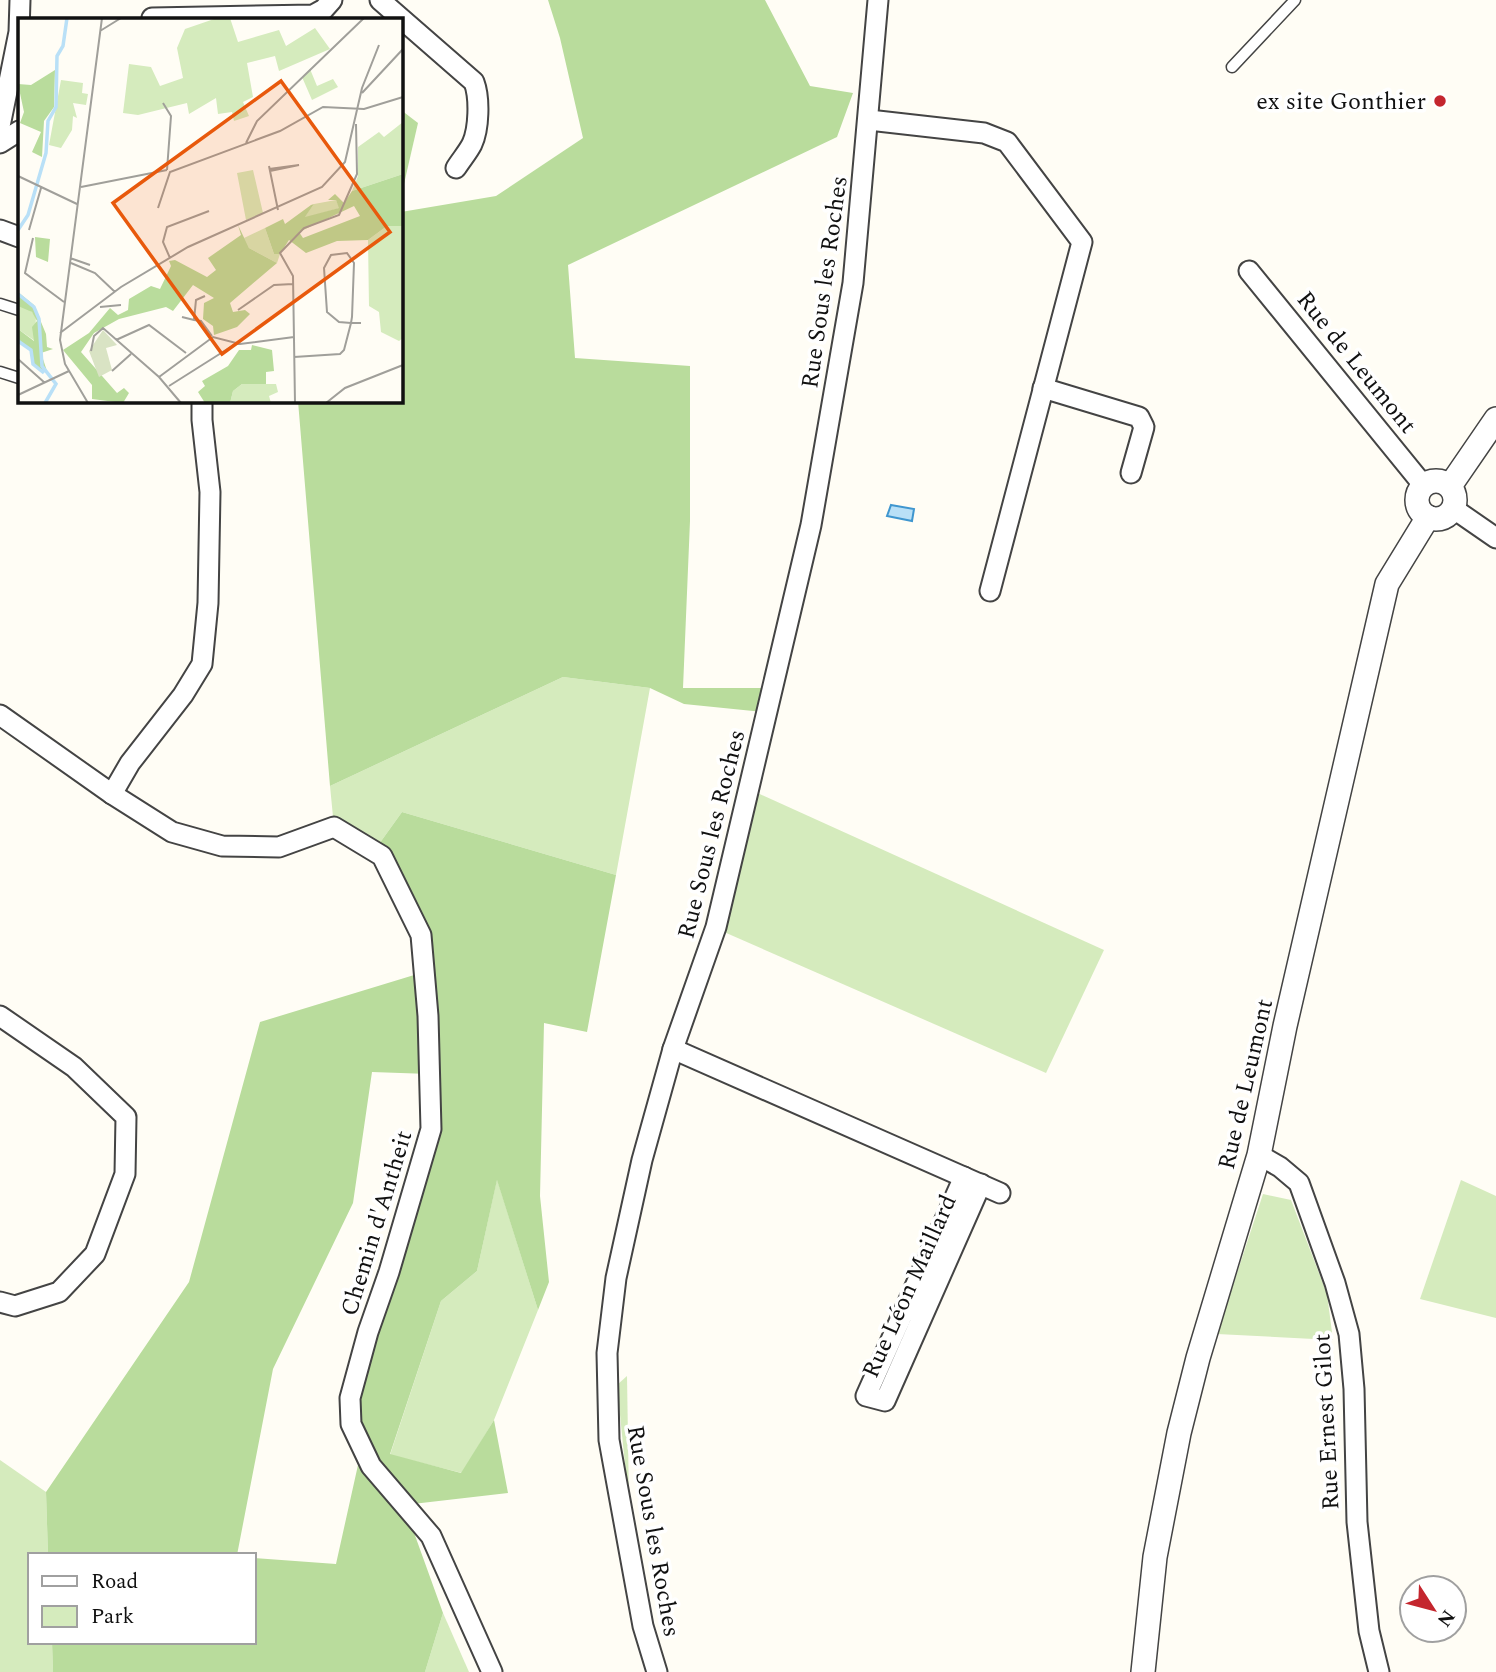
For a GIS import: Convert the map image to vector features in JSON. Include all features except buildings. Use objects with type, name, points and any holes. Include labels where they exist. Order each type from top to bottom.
[{"type":"street","points":[[19,18],[20,0]]},
{"type":"street","points":[[153,12],[313,15],[324,9],[332,0]]},
{"type":"street","points":[[380,0],[401,18]]},
{"type":"street","name":"Rue Sous les Roches","points":[[657,1672],[643,1626],[609,1440],[607,1353],[616,1278],[636,1186],[673,1048],[716,927],[811,525],[853,283],[878,0]]},
{"type":"street","points":[[402,19],[474,82],[479,104],[473,142],[456,167]]},
{"type":"street","points":[[0,126],[18,37]]},
{"type":"street","points":[[869,120],[984,133],[1007,142],[1082,243],[990,591]]},
{"type":"street","points":[[0,143],[18,132]]},
{"type":"street","points":[[0,230],[18,237]]},
{"type":"street","name":"Rue de Leumont","points":[[1250,271],[1424,486]]},
{"type":"street","points":[[1043,388],[1139,417],[1144,427],[1132,473]]},
{"type":"street","points":[[112,794],[202,664],[208,603],[210,492],[202,402]]},
{"type":"street","points":[[1450,486],[1496,419]]},
{"type":"street","points":[[1437,481],[1450,486],[1455,497],[1454,509],[1445,517],[1434,519],[1423,514],[1417,503],[1424,486],[1437,481]]},
{"type":"street","points":[[1454,509],[1496,538]]},
{"type":"street","name":"Rue de Leumont","points":[[1143,1672],[1154,1557],[1180,1433],[1198,1358],[1259,1155],[1284,1026],[1387,584],[1428,517]]},
{"type":"street","name":"Chemin d'Antheit","points":[[0,715],[112,794],[172,832],[222,846],[279,847],[334,827],[382,856],[421,935],[428,1016],[431,1129],[350,1398],[351,1423],[371,1466],[430,1536],[492,1672]]},
{"type":"street","points":[[0,1016],[74,1067],[126,1118],[126,1129],[125,1174],[95,1254],[59,1292],[15,1306],[0,1302]]},
{"type":"street","name":"Rue Léon Maillard","points":[[673,1048],[1000,1193]]},
{"type":"street","name":"Rue Ernest Gilot","points":[[1259,1155],[1280,1167],[1299,1183],[1335,1283],[1349,1334],[1354,1389],[1357,1522],[1368,1631],[1379,1672]]},
{"type":"street","name":"Rue Léon Maillard","points":[[972,1181],[885,1401],[866,1395],[972,1181]]},
{"type":"lane","points":[[1232,67],[1295,0]]},
{"type":"lane","points":[[0,304],[18,310]]},
{"type":"lane","points":[[0,372],[18,378]]},
{"type":"green space","points":[[548,0],[765,0],[810,86],[853,93],[837,137],[568,265],[575,358],[690,366],[690,521],[683,688],[767,688],[763,712],[684,704],[650,688],[563,677],[330,786],[298,402],[402,402],[402,212],[496,196],[583,138],[560,38]]},
{"type":"green space","points":[[402,111],[418,123],[402,193]]},
{"type":"green space","points":[[563,677],[650,688],[616,875],[402,812],[374,851],[334,827],[330,786]]},
{"type":"green space","points":[[753,791],[1104,950],[1046,1073],[724,932]]},
{"type":"green space","points":[[402,812],[616,875],[587,1032],[544,1023],[540,1196],[549,1282],[538,1310],[497,1180],[477,1271],[441,1301],[390,1454],[461,1473],[494,1420],[508,1493],[404,1505],[443,1613],[425,1672],[53,1672],[52,1644],[256,1644],[256,1558],[336,1564],[362,1447],[351,1424],[431,1129],[429,1074],[372,1072],[353,1203],[273,1369],[237,1553],[48,1553],[46,1492],[189,1282],[260,1022],[424,972],[421,935],[374,851]]},
{"type":"green space","points":[[497,1179],[538,1310],[494,1420],[462,1473],[390,1455],[441,1301],[477,1271]]},
{"type":"green space","points":[[1461,1180],[1496,1196],[1496,1318],[1420,1299]]},
{"type":"green space","points":[[1263,1194],[1291,1200],[1327,1294],[1333,1340],[1217,1334]]},
{"type":"green space","points":[[627,1376],[629,1504],[617,1385]]},
{"type":"green space","points":[[0,1460],[46,1492],[48,1553],[28,1553],[28,1644],[52,1644],[53,1672],[0,1672]]},
{"type":"green space","points":[[443,1613],[469,1672],[425,1672]]},
{"type":"water","points":[[891,505],[914,509],[912,521],[887,516]]},
{"type":"place","name":"ex site Gonthier","points":[[1440,101]]}]
